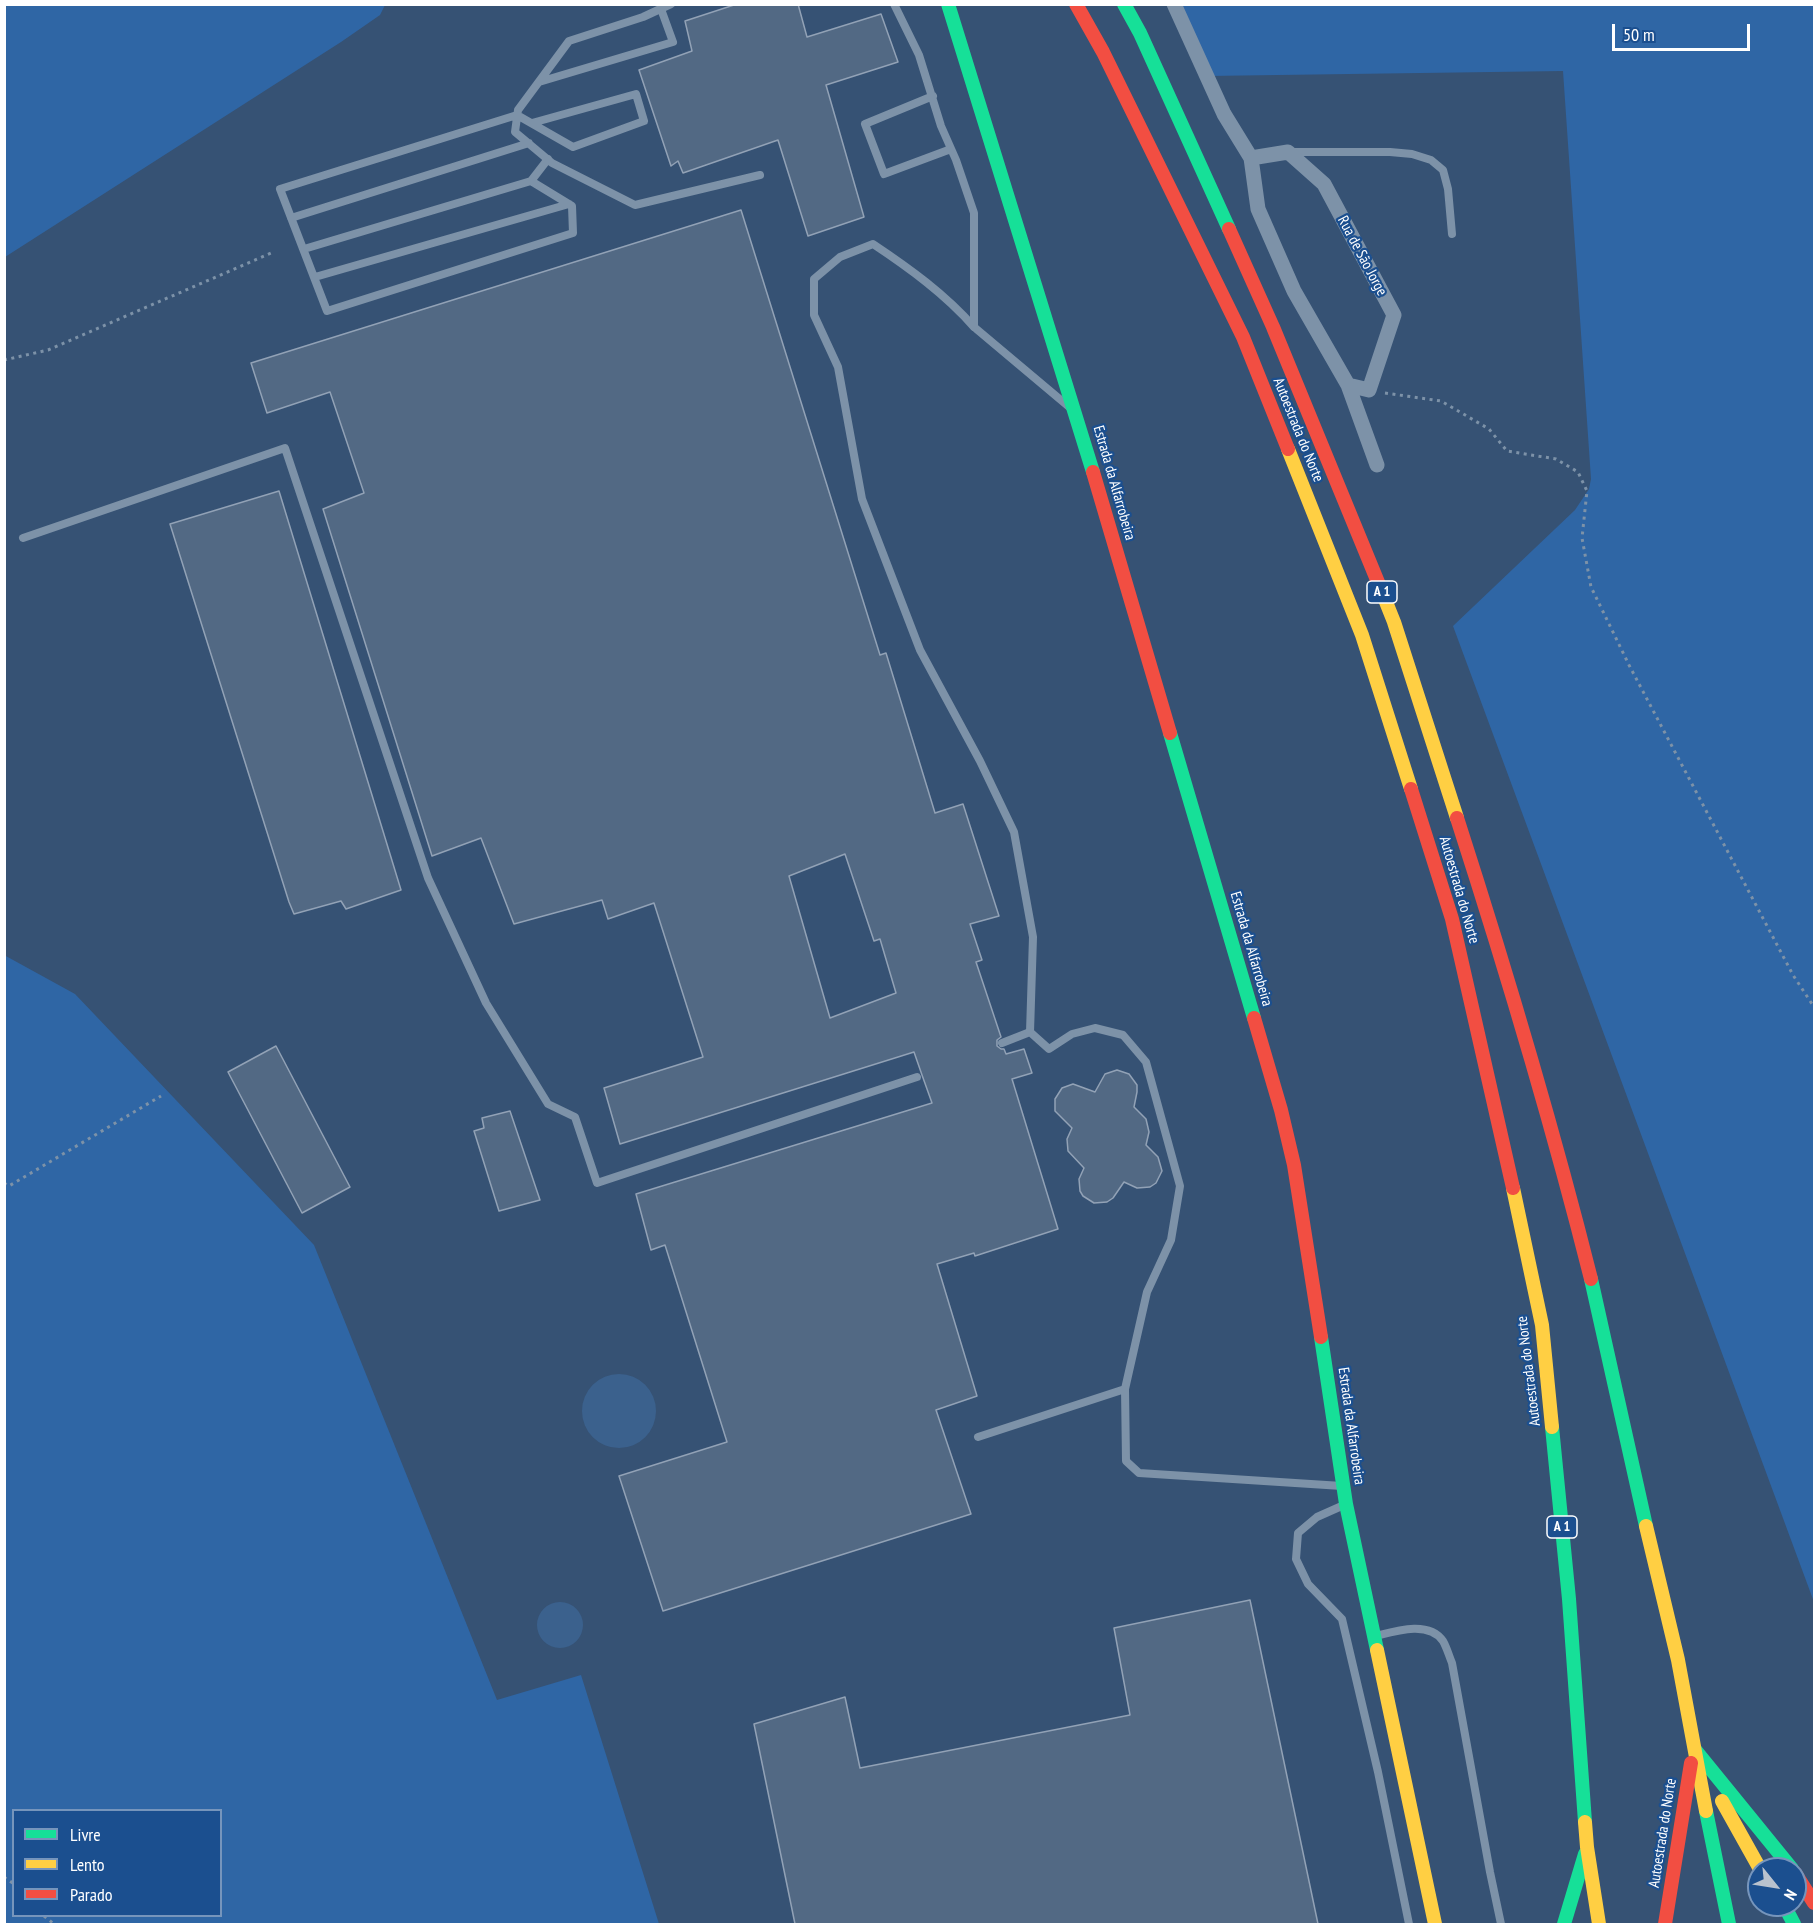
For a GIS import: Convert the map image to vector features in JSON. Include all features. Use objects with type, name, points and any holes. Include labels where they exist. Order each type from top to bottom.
[{"type":"main road","name":"Estrada da Alfarrobeira","points":[[948,4],[1076,413],[1281,1110],[1303,1214],[1346,1504],[1435,1924]]},
{"type":"main road","name":"Autoestrada do Norte","points":[[1076,4],[1103,52],[1243,337],[1362,635],[1452,919],[1542,1326],[1569,1599],[1587,1847],[1599,1924]]},
{"type":"main road","name":"Autoestrada do Norte","points":[[1124,4],[1140,33],[1273,327],[1394,622],[1487,911],[1572,1204],[1603,1326],[1638,1491],[1678,1660],[1729,1924]]},
{"type":"main road","name":"Autoestrada do Norte","points":[[1693,1747],[1753,1857]]},
{"type":"main road","name":"Autoestrada do Norte","points":[[1665,1924],[1693,1747]]},
{"type":"main road","points":[[1693,1747],[1782,1857]]},
{"type":"main road","name":"Autoestrada do Norte","points":[[1587,1847],[1609,1902]]},
{"type":"main road","name":"A 1","points":[[1582,1913],[1587,1847]]},
{"type":"main road","name":"A 1","points":[[1564,1924],[1587,1847]]},
{"type":"street","points":[[1174,4],[1224,114],[1251,158],[1258,209],[1294,291],[1348,385],[1377,465]]},
{"type":"street","points":[[1251,158],[1288,152]]},
{"type":"street","name":"Rua de São Jorge","points":[[1288,152],[1324,184],[1394,315],[1369,390]]},
{"type":"street","points":[[1348,385],[1369,390]]},
{"type":"lane","points":[[671,4],[569,41],[518,110],[515,132],[548,159],[635,205],[760,175]]},
{"type":"lane","points":[[894,4],[919,55],[941,126],[974,213],[974,327]]},
{"type":"lane","points":[[539,82],[673,42],[661,9]]},
{"type":"lane","points":[[531,181],[572,206],[573,232],[327,311],[280,189],[518,115],[573,147],[644,121],[636,94],[532,123]]},
{"type":"lane","points":[[933,96],[865,124],[884,174],[951,149]]},
{"type":"lane","points":[[291,218],[529,143]]},
{"type":"lane","points":[[1288,152],[1390,152],[1412,154],[1431,160],[1443,170],[1448,189],[1452,234]]},
{"type":"lane","points":[[304,249],[531,181],[548,159]]},
{"type":"lane","points":[[315,277],[569,204]]},
{"type":"lane","points":[[1076,413],[974,327],[957,308],[900,262],[873,244],[840,257],[814,279],[814,315],[838,367],[862,499],[920,650],[980,760],[1014,832],[1033,937],[1030,1032],[1049,1049],[1072,1034],[1095,1028],[1124,1035],[1146,1062],[1180,1185],[1171,1240],[1147,1292],[1125,1389],[1126,1461],[1139,1473],[1343,1486]]},
{"type":"lane","points":[[23,538],[285,448],[428,879],[486,1003],[548,1104],[575,1116],[597,1183],[917,1077]]},
{"type":"lane","points":[[1002,1043],[1030,1032]]},
{"type":"lane","points":[[978,1437],[1125,1389]]},
{"type":"lane","points":[[1346,1504],[1317,1517],[1298,1533],[1296,1559],[1308,1584],[1342,1619],[1378,1772],[1409,1924]]},
{"type":"lane","points":[[1373,1637],[1407,1629],[1421,1629],[1442,1639],[1452,1663],[1501,1924]]},
{"type":"path","points":[[4,360],[48,350],[271,253]]},
{"type":"path","points":[[1369,390],[1441,401],[1489,429],[1507,451],[1556,459],[1578,472],[1587,490],[1582,538],[1591,587],[1629,665],[1793,975],[1815,1007]]},
{"type":"path","points":[[4,1183],[9,1186],[161,1096]]},
{"type":"shaded area","points":[[5,4],[385,5],[380,15],[341,42],[5,257]]},
{"type":"shaded area","points":[[1174,5],[1814,5],[1814,1602],[1453,626],[1575,510],[1589,489],[1591,479],[1563,71],[1207,76]]},
{"type":"shaded area","points":[[4,955],[75,994],[314,1245],[497,1700],[581,1675],[659,1924],[5,1924]]},
{"type":"shaded area","points":[[612,1374],[626,1374],[640,1380],[650,1390],[656,1404],[656,1418],[650,1432],[640,1442],[626,1448],[612,1448],[598,1442],[588,1432],[582,1418],[582,1404],[588,1390],[598,1380]]},
{"type":"shaded area","points":[[565,1602],[577,1608],[582,1616],[582,1634],[577,1642],[569,1647],[555,1648],[543,1642],[538,1634],[537,1620],[543,1608],[551,1603]]},
{"type":"building","points":[[737,4],[798,4],[807,37],[881,14],[898,62],[826,85],[864,217],[808,236],[778,140],[683,173],[678,161],[671,166],[639,70],[692,51],[685,21]]},
{"type":"building","points":[[741,210],[880,655],[886,653],[935,813],[963,804],[999,916],[970,924],[982,960],[976,962],[1001,1037],[997,1040],[997,1046],[1004,1049],[1006,1054],[1024,1049],[1032,1073],[1012,1079],[1058,1229],[975,1256],[974,1253],[937,1264],[977,1396],[936,1410],[971,1514],[663,1611],[619,1476],[727,1442],[665,1245],[651,1250],[636,1194],[932,1103],[914,1052],[620,1144],[604,1088],[703,1057],[654,903],[608,919],[602,900],[514,924],[481,838],[432,856],[323,509],[364,493],[330,392],[267,413],[251,363]],"holes":[[[845,854],[874,941],[880,939],[896,993],[830,1018],[789,876]]]},
{"type":"building","points":[[279,491],[401,890],[346,909],[341,901],[294,914],[170,524]]},
{"type":"building","points":[[276,1046],[350,1187],[302,1213],[228,1072]]},
{"type":"building","points":[[1117,1070],[1129,1074],[1137,1085],[1134,1107],[1146,1119],[1149,1132],[1146,1145],[1158,1157],[1162,1171],[1156,1183],[1150,1187],[1137,1188],[1124,1182],[1113,1198],[1107,1202],[1094,1203],[1083,1196],[1080,1191],[1079,1179],[1084,1168],[1068,1151],[1067,1139],[1072,1128],[1055,1111],[1055,1099],[1062,1088],[1073,1084],[1095,1092],[1105,1074]]},
{"type":"building","points":[[510,1111],[540,1200],[499,1211],[474,1131],[484,1128],[482,1118]]},
{"type":"building","points":[[1250,1600],[1318,1924],[795,1924],[754,1724],[845,1697],[860,1768],[1130,1715],[1114,1628]]},
{"type":"traffic: fast","points":[[948,4],[1093,472]]},
{"type":"traffic: fast","points":[[1124,4],[1140,33],[1229,229]]},
{"type":"traffic: fast","points":[[1170,733],[1254,1018]]},
{"type":"traffic: fast","points":[[1591,1279],[1646,1526]]},
{"type":"traffic: fast","points":[[1321,1337],[1346,1504],[1377,1650]]},
{"type":"traffic: fast","points":[[1552,1427],[1569,1599],[1585,1822]]},
{"type":"traffic: fast","points":[[1696,1751],[1782,1857]]},
{"type":"traffic: fast","points":[[1706,1811],[1729,1924]]},
{"type":"traffic: fast","points":[[1564,1924],[1585,1854]]},
{"type":"traffic: fast","points":[[1790,1917],[1794,1924]]},
{"type":"traffic: slow","points":[[1288,449],[1362,635],[1411,789]]},
{"type":"traffic: slow","points":[[1382,592],[1394,622],[1457,818]]},
{"type":"traffic: slow","points":[[1513,1188],[1542,1325],[1552,1427]]},
{"type":"traffic: slow","points":[[1646,1526],[1678,1660],[1706,1811]]},
{"type":"traffic: slow","points":[[1377,1650],[1435,1924]]},
{"type":"traffic: slow","points":[[1722,1801],[1753,1857]]},
{"type":"traffic: slow","points":[[1585,1822],[1599,1924]]},
{"type":"traffic: jam","points":[[1076,4],[1103,52],[1243,337],[1288,449]]},
{"type":"traffic: jam","points":[[1229,229],[1273,327],[1382,592]]},
{"type":"traffic: jam","points":[[1093,472],[1170,733]]},
{"type":"traffic: jam","points":[[1411,789],[1452,919],[1513,1188]]},
{"type":"traffic: jam","points":[[1457,818],[1528,1047],[1591,1279]]},
{"type":"traffic: jam","points":[[1254,1018],[1281,1110],[1294,1165],[1321,1337]]},
{"type":"traffic: jam","points":[[1665,1924],[1691,1763]]},
{"type":"traffic: jam","points":[[1807,1892],[1814,1903]]}]
